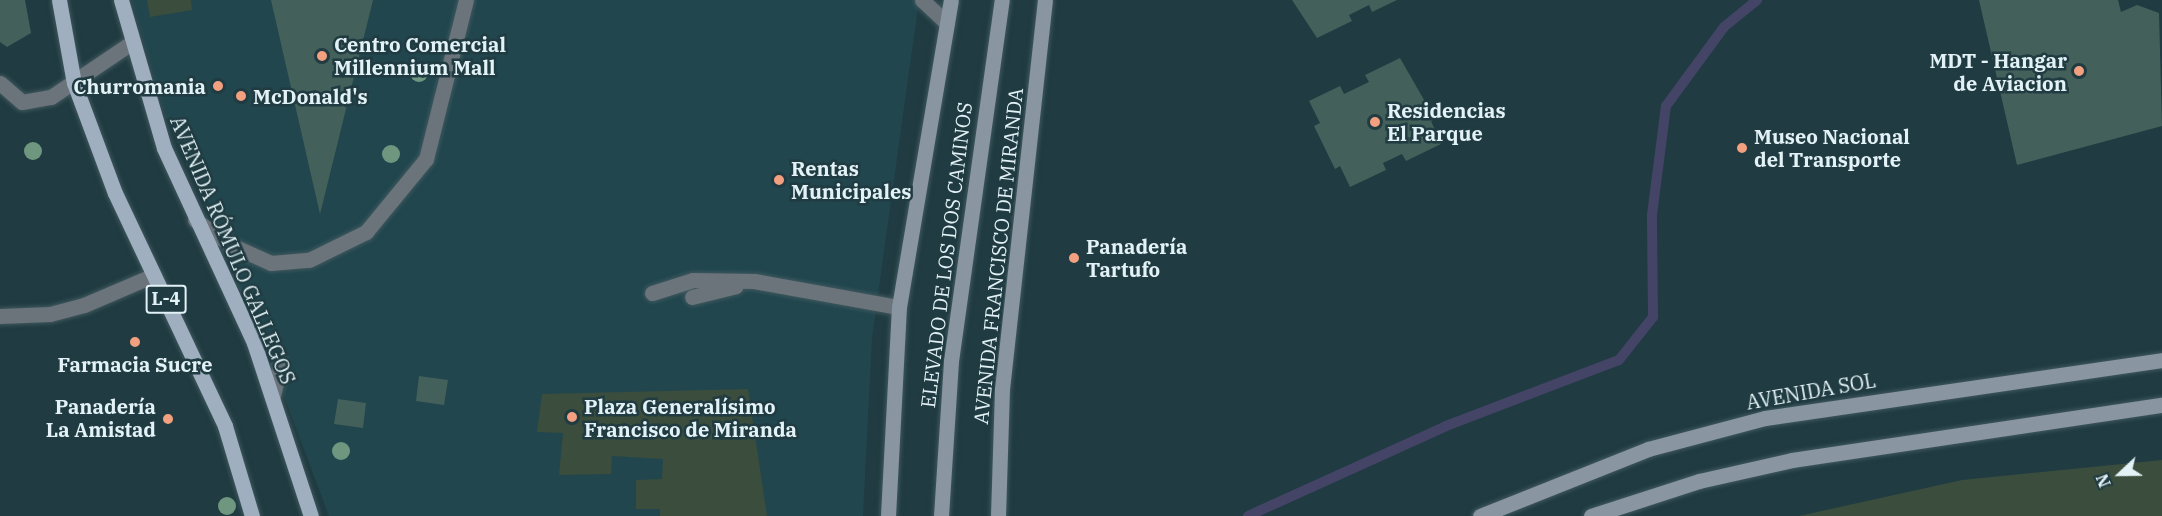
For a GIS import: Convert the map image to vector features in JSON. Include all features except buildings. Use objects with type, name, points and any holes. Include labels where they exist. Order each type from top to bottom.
[{"type":"main road","name":"L-4","points":[[58,0],[74,83],[116,193],[225,426],[252,516]]},
{"type":"main road","name":"AVENIDA RÓMULO GALLEGOS","points":[[121,0],[130,43],[164,148],[195,220],[237,303],[273,396],[311,516]]},
{"type":"main road","points":[[888,516],[899,307],[951,0]]},
{"type":"main road","name":"ELEVADO DE LOS DOS CAMINOS","points":[[941,516],[951,361],[1002,0]]},
{"type":"main road","name":"AVENIDA FRANCISCO DE MIRANDA","points":[[998,516],[1002,389],[1045,0]]},
{"type":"main road","name":"AVENIDA SOL","points":[[1479,516],[1648,449],[1765,418],[2162,360]]},
{"type":"main road","points":[[1591,516],[1699,481],[1792,460],[2162,405]]},
{"type":"street","points":[[195,220],[231,245],[271,264],[309,260],[366,232],[426,159],[466,0]]},
{"type":"street","points":[[922,0],[947,23]]},
{"type":"street","points":[[0,92],[22,102],[51,97],[130,43]]},
{"type":"street","points":[[0,83],[22,102]]},
{"type":"street","points":[[0,316],[50,314],[154,275]]},
{"type":"street","points":[[652,293],[693,280],[754,281],[899,307]]},
{"type":"street","points":[[692,297],[754,281]]},
{"type":"street","points":[[273,396],[279,363]]},
{"type":"shaded area","points":[[132,0],[919,0],[872,338],[863,516],[329,516],[277,378],[166,117]]},
{"type":"green space","points":[[147,0],[191,0],[192,10],[150,17]]},
{"type":"green space","points":[[748,389],[767,516],[660,516],[660,509],[636,509],[636,480],[662,479],[663,459],[612,456],[611,474],[559,475],[563,433],[537,432],[542,394]]},
{"type":"green space","points":[[2162,460],[2162,516],[1799,516],[1962,480]]},
{"type":"waterway","points":[[1248,516],[1446,426],[1619,360],[1653,317],[1652,215],[1666,106],[1724,27],[1757,0]]},
{"type":"place","name":"Centro Comercial Millennium Mall","points":[[322,56]]},
{"type":"place","name":"MDT - Hangar de Aviacion","points":[[2079,71]]},
{"type":"place","name":"Churromania","points":[[218,86]]},
{"type":"place","name":"McDonald's","points":[[241,96]]},
{"type":"place","name":"Residencias El Parque","points":[[1375,122]]},
{"type":"place","name":"Museo Nacional del Transporte","points":[[1742,148]]},
{"type":"place","name":"Rentas Municipales","points":[[779,180]]},
{"type":"place","name":"Panadería Tartufo","points":[[1074,258]]},
{"type":"place","name":"Farmacia Sucre","points":[[135,342]]},
{"type":"place","name":"Plaza Generalísimo Francisco de Miranda","points":[[572,417]]},
{"type":"place","name":"Panadería La Amistad","points":[[168,419]]}]
